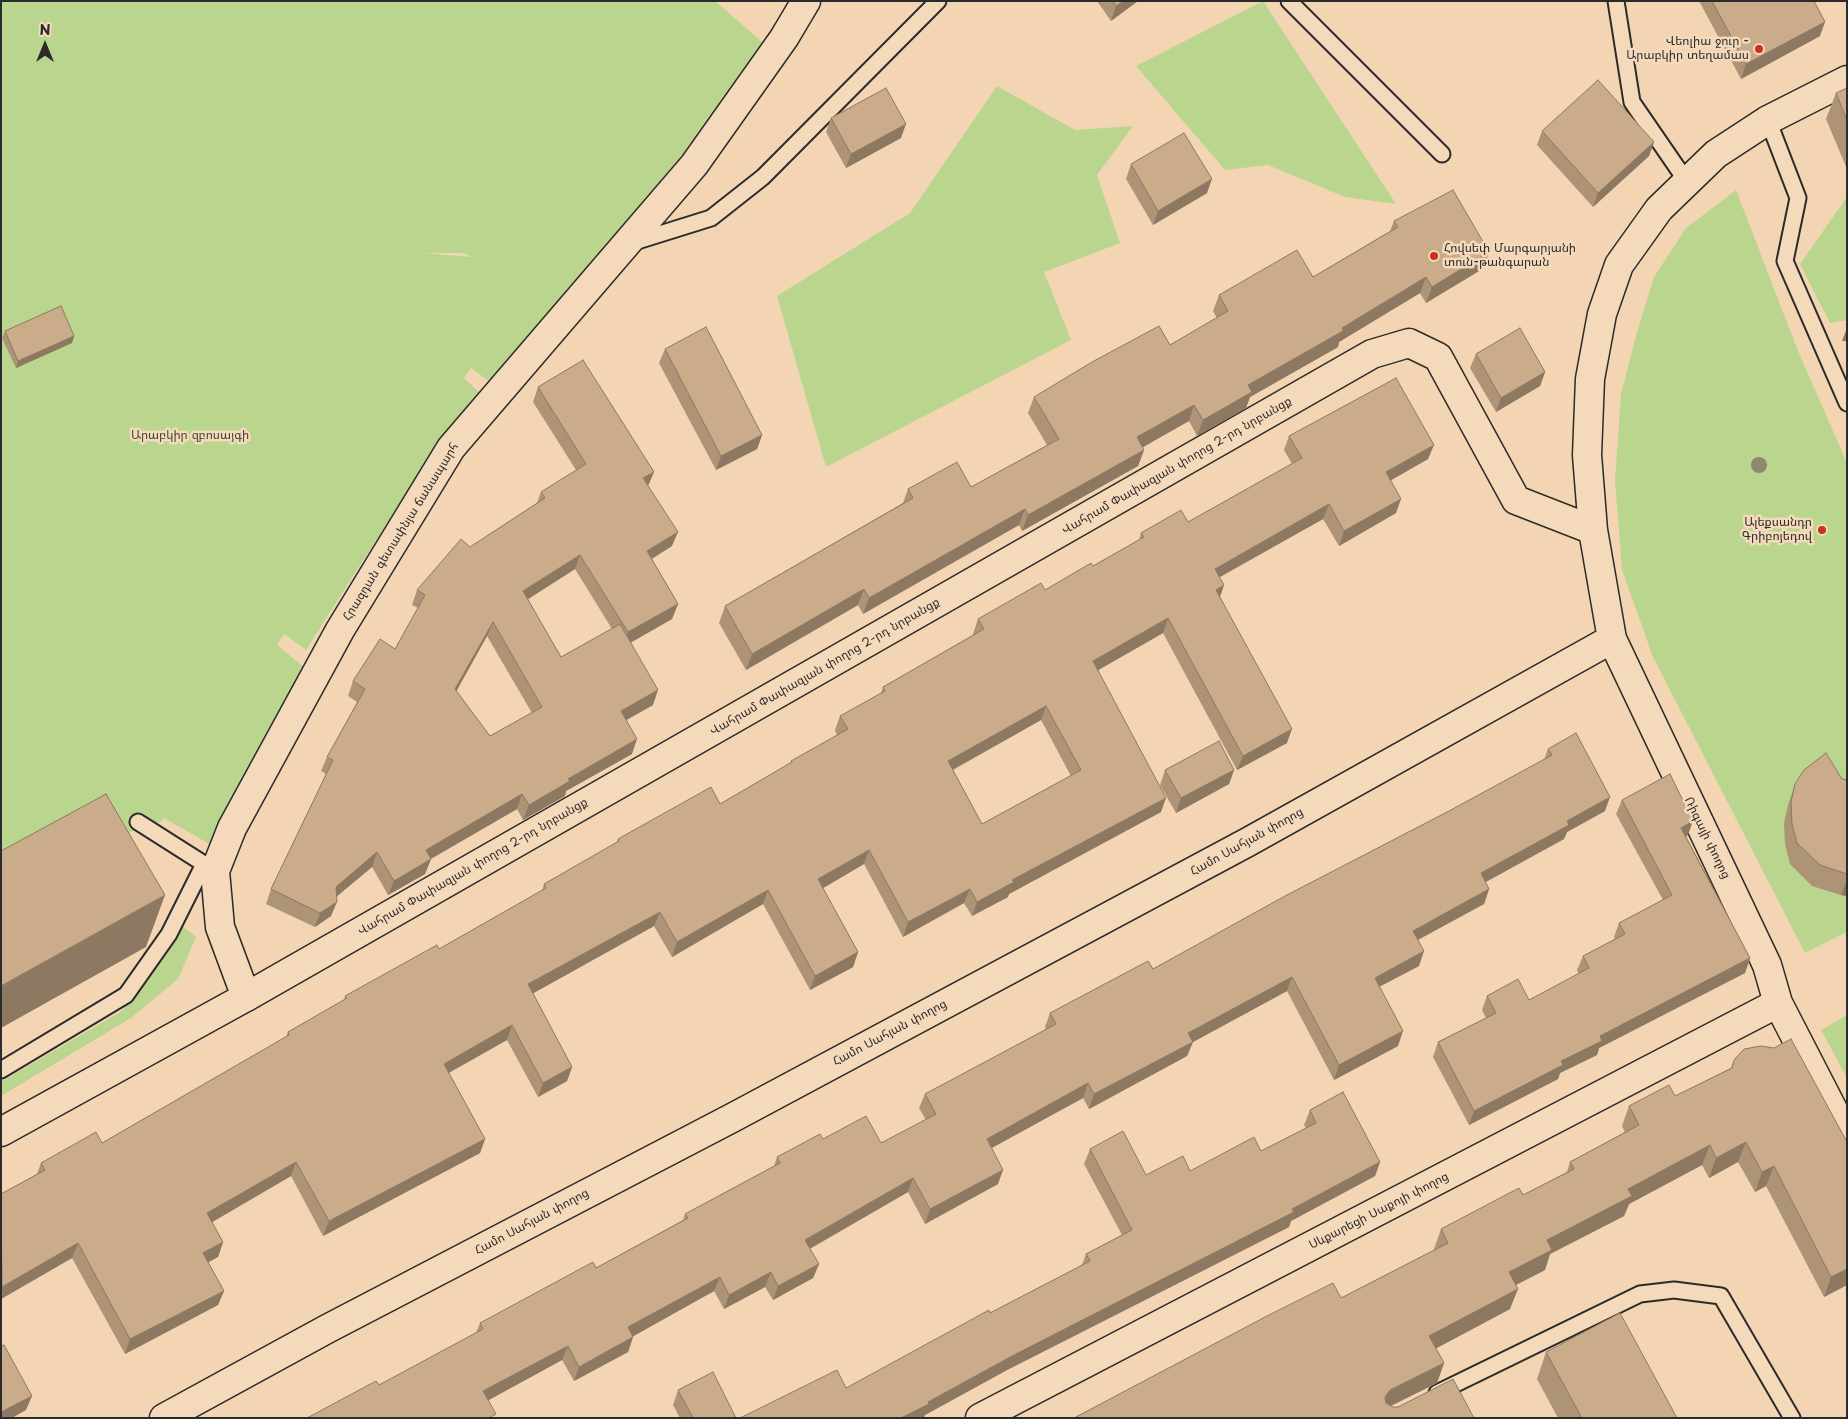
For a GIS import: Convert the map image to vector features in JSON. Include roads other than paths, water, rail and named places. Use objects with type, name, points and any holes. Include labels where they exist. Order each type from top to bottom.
[{"type":"street","name":"Հրազդան գետափնյա ճանապարհ","points":[[246,997],[220,927],[210,867],[340,630],[451,448],[694,165],[784,38],[806,1]]},
{"type":"street","name":"Ռիգայի փողոց","points":[[1847,80],[1768,120],[1716,154],[1659,209],[1619,265],[1602,314],[1590,379],[1587,454],[1592,530],[1612,639],[1767,965],[1778,1003],[1847,1137]]},
{"type":"street","name":"Վահրամ Փափազյան փողոց 2-րդ նրբանցք","points":[[1,1132],[246,997],[1372,354],[1409,343],[1438,357],[1516,500],[1592,530]]},
{"type":"street","name":"Համո Սահյան փողոց","points":[[164,1418],[327,1329],[740,1114],[1239,847],[1612,639]]},
{"type":"street","name":"Սևքարեցի Սաքոյի փողոց","points":[[980,1418],[1778,1003]]},
{"type":"lane","points":[[625,245],[711,218],[763,177],[938,1]]},
{"type":"lane","points":[[1289,1],[1442,154]]},
{"type":"lane","points":[[1616,1],[1632,102],[1687,182]]},
{"type":"lane","points":[[1768,120],[1798,198],[1785,261],[1847,403]]},
{"type":"lane","points":[[1,1070],[126,996],[169,934],[210,867],[138,822]]},
{"type":"lane","points":[[1422,1401],[1640,1294],[1674,1290],[1721,1296],[1792,1418]]},
{"type":"place","name":"Վեոլիա ջուր - Արաբկիր տեղամաս","points":[[1759,49]]},
{"type":"place","name":"Հովսեփ Մարգարյանի տուն-թանգարան","points":[[1434,256]]},
{"type":"place","name":"Ալեքսանդր Գրիբոյեդով","points":[[1822,530]]},
{"type":"park label","name":"Արաբկիր զբոսայգի","points":[[190,436]]}]
